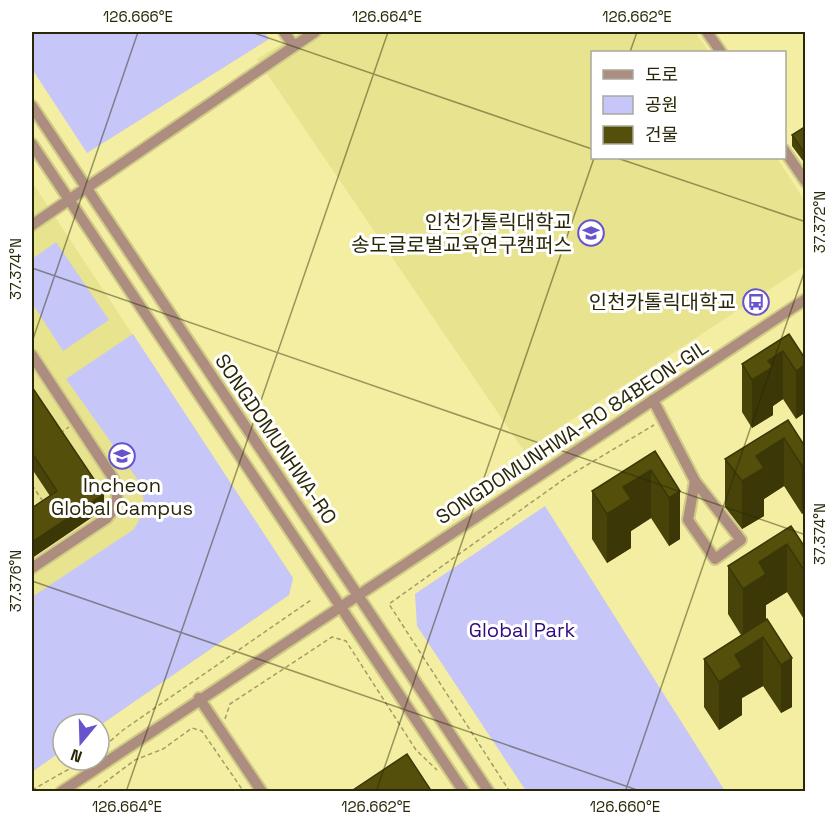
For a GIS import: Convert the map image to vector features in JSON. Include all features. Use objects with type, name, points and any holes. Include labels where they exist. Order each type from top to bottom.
[{"type":"street","points":[[284,32],[294,46]]},
{"type":"street","points":[[32,225],[315,32]]},
{"type":"street","points":[[707,32],[720,51]]},
{"type":"street","name":"SONGDOMUNHWA-RO","points":[[32,106],[489,792]]},
{"type":"street","name":"SONGDOMUNHWA-RO","points":[[32,144],[464,792]]},
{"type":"street","points":[[786,153],[806,182]]},
{"type":"street","name":"SONGDOMUNHWA-RO 84BEON-GIL","points":[[62,792],[200,698],[806,299]]},
{"type":"street","points":[[32,356],[113,478],[118,493],[116,506],[107,518],[32,568]]},
{"type":"street","points":[[653,400],[695,481],[741,540],[715,559],[688,520],[695,481]]},
{"type":"street","points":[[200,698],[262,792]]},
{"type":"path","points":[[510,792],[389,604],[567,477],[654,425]]},
{"type":"path","points":[[54,436],[66,429]]},
{"type":"path","points":[[32,485],[46,506]]},
{"type":"path","points":[[111,740],[123,729],[311,600]]},
{"type":"path","points":[[231,727],[224,718],[230,704],[332,637],[346,641],[416,750],[441,775]]},
{"type":"path","points":[[92,792],[135,760],[163,749],[192,728],[202,730],[244,792]]},
{"type":"path","points":[[32,790],[64,772]]},
{"type":"shaded area","name":"인천가톨릭대학교 송도글로벌교육연구캠퍼스","points":[[301,32],[695,32],[708,51],[591,51],[591,159],[778,159],[805,201],[805,266],[524,451],[257,59]]},
{"type":"shaded area","name":"Incheon Global Campus","points":[[32,182],[293,578],[289,595],[111,718],[111,712],[51,712],[51,759],[32,772]]},
{"type":"green space","points":[[32,32],[264,32],[269,39],[87,153],[32,69]]},
{"type":"green space","points":[[56,242],[109,320],[63,351],[32,303],[32,259]]},
{"type":"green space","name":"Incheon Global Campus","points":[[133,334],[293,578],[289,595],[111,718],[111,712],[51,712],[51,759],[32,772],[32,597],[133,530],[143,508],[140,483],[66,379]]},
{"type":"green space","name":"Global Park","points":[[545,506],[725,791],[526,791],[417,626],[415,594]]},
{"type":"building","points":[[806,126],[806,155],[792,135]]},
{"type":"building","points":[[789,334],[806,360],[806,364],[796,371],[783,351],[768,361],[773,367],[752,380],[742,364]]},
{"type":"building","points":[[32,387],[104,494],[32,542],[32,508],[57,491],[32,453]]},
{"type":"building","points":[[788,420],[806,448],[806,464],[802,466],[784,438],[756,456],[764,468],[742,481],[725,459]]},
{"type":"building","points":[[655,451],[680,491],[669,498],[651,470],[623,487],[631,499],[607,514],[592,491]]},
{"type":"building","points":[[791,526],[806,549],[806,572],[787,544],[759,562],[766,574],[743,589],[728,566]]},
{"type":"building","points":[[767,619],[792,658],[781,665],[763,637],[735,655],[742,667],[719,682],[704,659]]},
{"type":"building","points":[[407,754],[432,792],[350,792]]},
{"type":"place","name":"인천가톨릭대학교 송도글로벌교육연구캠퍼스","points":[[591,233]]},
{"type":"place","name":"인천카톨릭대학교","points":[[756,302]]},
{"type":"place","name":"Incheon Global Campus","points":[[122,456]]}]
